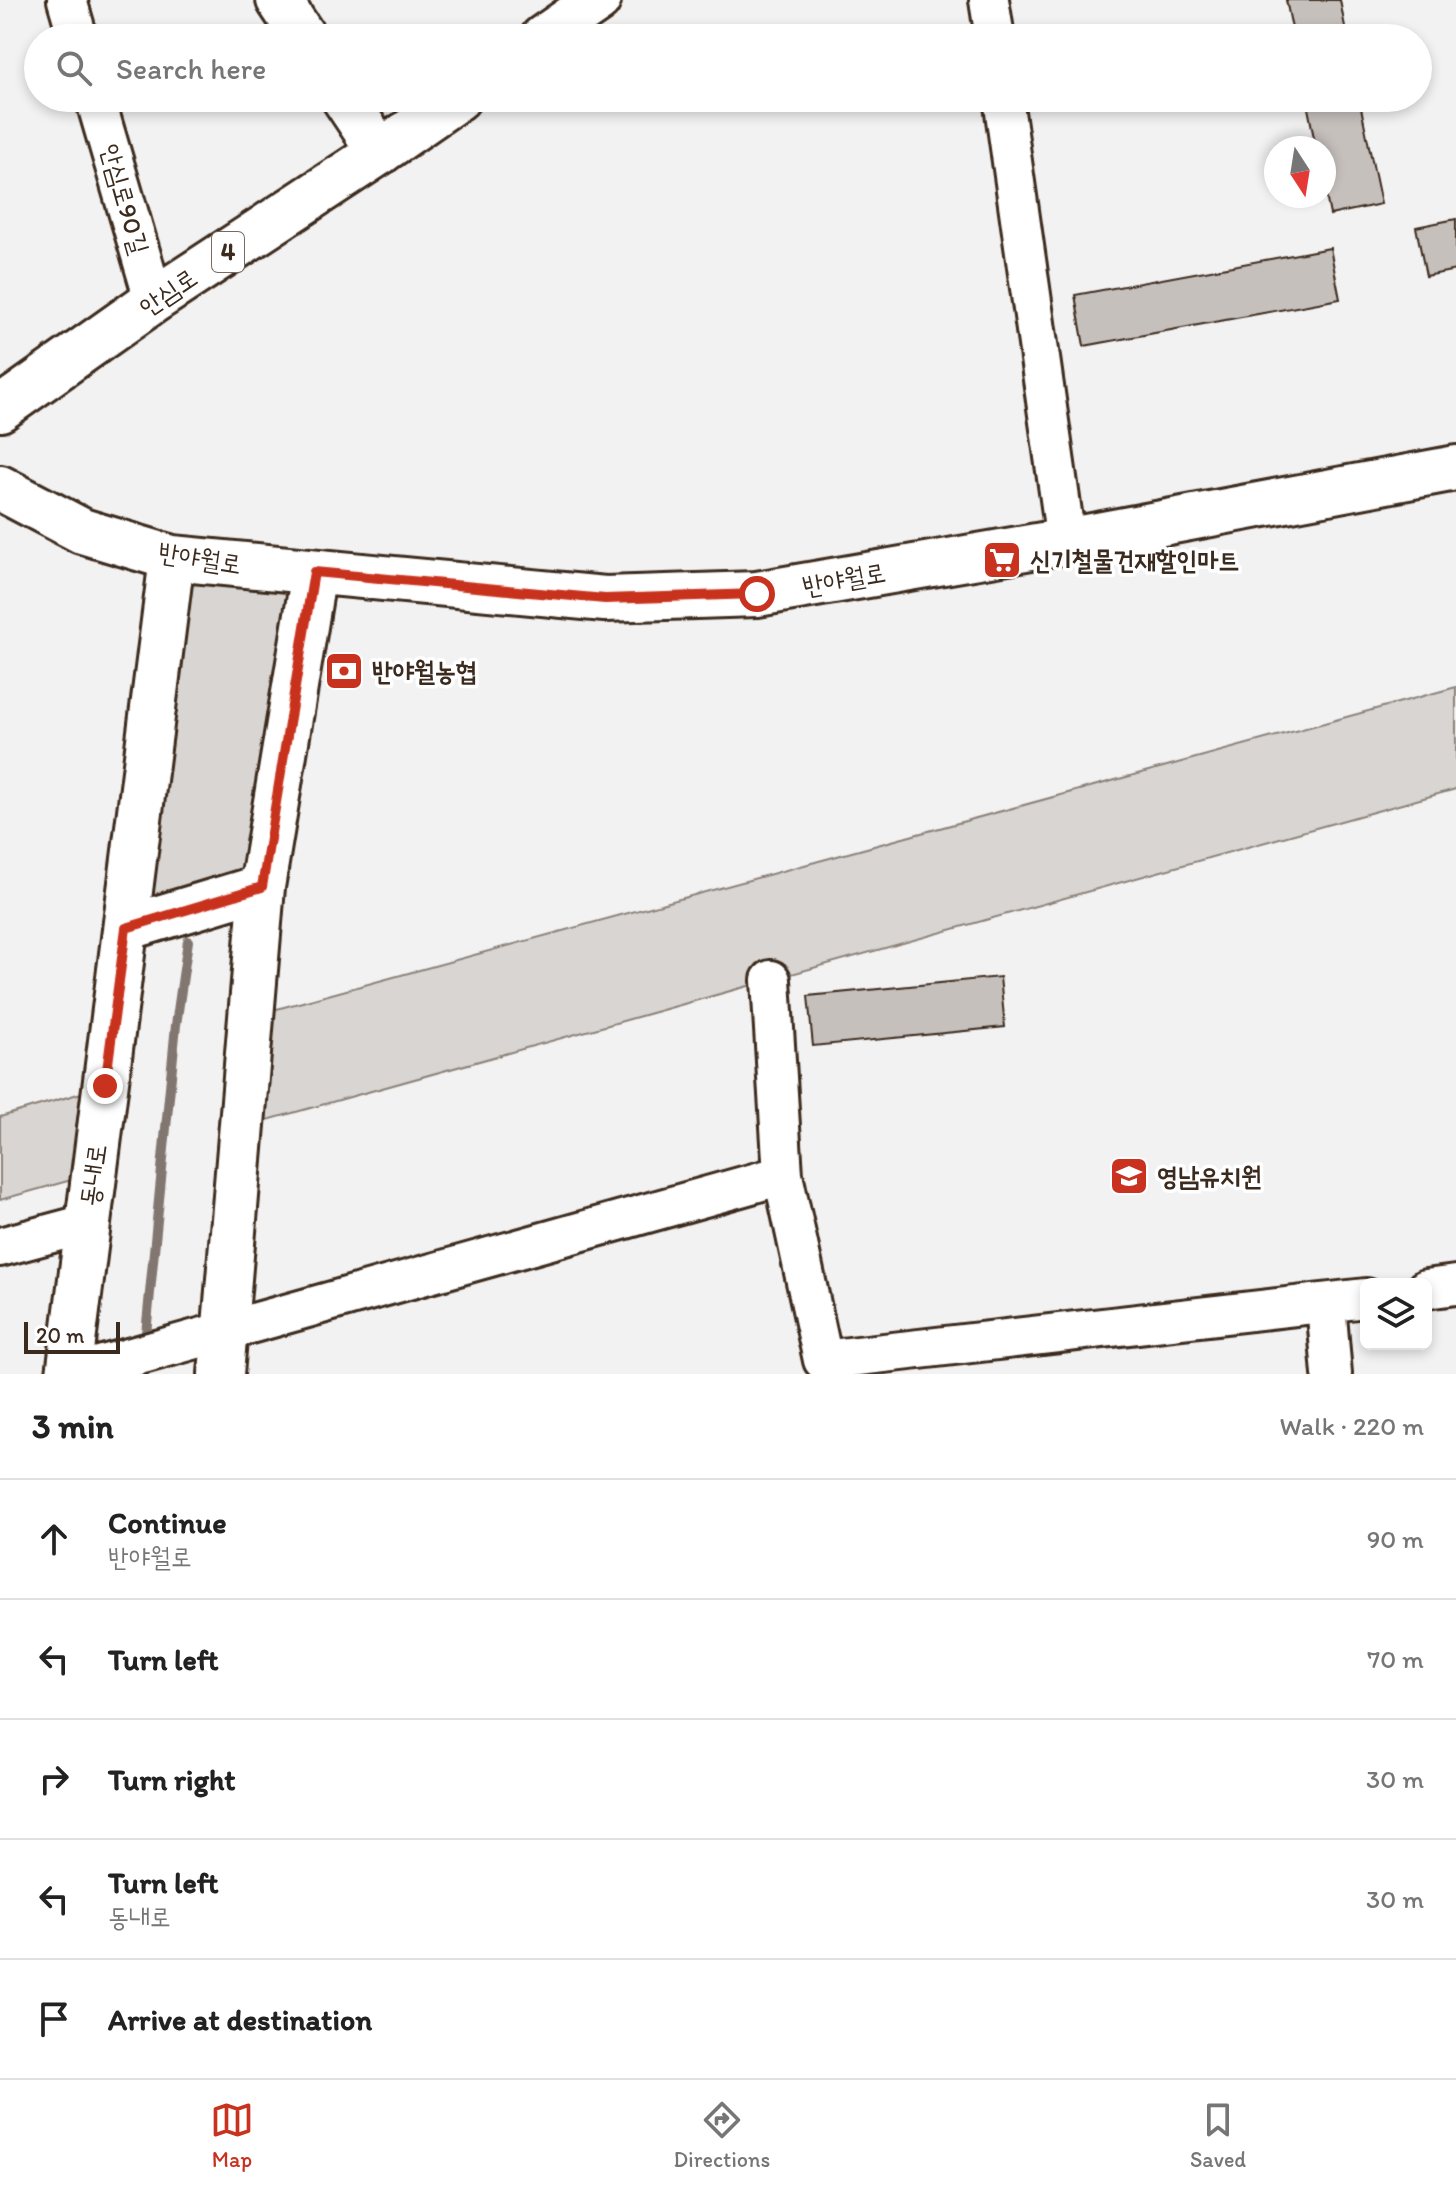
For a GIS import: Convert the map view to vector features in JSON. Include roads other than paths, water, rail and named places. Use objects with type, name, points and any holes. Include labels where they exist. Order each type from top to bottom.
[{"type":"main road","points":[[279,0],[295,24]]},
{"type":"main road","points":[[563,24],[598,0]]},
{"type":"main road","points":[[353,112],[380,152]]},
{"type":"main road","name":"안심로","points":[[0,409],[154,300],[438,112]]},
{"type":"main road","name":"반야월로","points":[[0,488],[82,531],[172,558],[605,599],[757,594],[1066,541],[1456,468]]},
{"type":"main road","name":"동내로","points":[[70,1374],[86,1224],[172,558]]},
{"type":"main road","points":[[221,1374],[262,887],[314,572]]},
{"type":"main road","points":[[126,928],[262,887]]},
{"type":"street","points":[[67,0],[74,24]]},
{"type":"street","points":[[989,0],[993,24]]},
{"type":"street","name":"안심로90길","points":[[99,112],[154,300]]},
{"type":"street","points":[[1005,112],[1066,541]]},
{"type":"street","points":[[771,980],[783,1175],[823,1367],[1360,1299]]},
{"type":"street","points":[[70,1374],[783,1175]]},
{"type":"street","points":[[0,1247],[86,1224]]},
{"type":"street","points":[[1432,1288],[1456,1285]]},
{"type":"street","points":[[1326,1304],[1332,1374]]},
{"type":"waterway","points":[[145,1344],[176,1025],[188,941]]},
{"type":"place","name":"신기철물건재할인마트","points":[[1002,560]]},
{"type":"place","name":"반야월농협","points":[[344,671]]},
{"type":"place","name":"영남유치원","points":[[1129,1176]]}]
